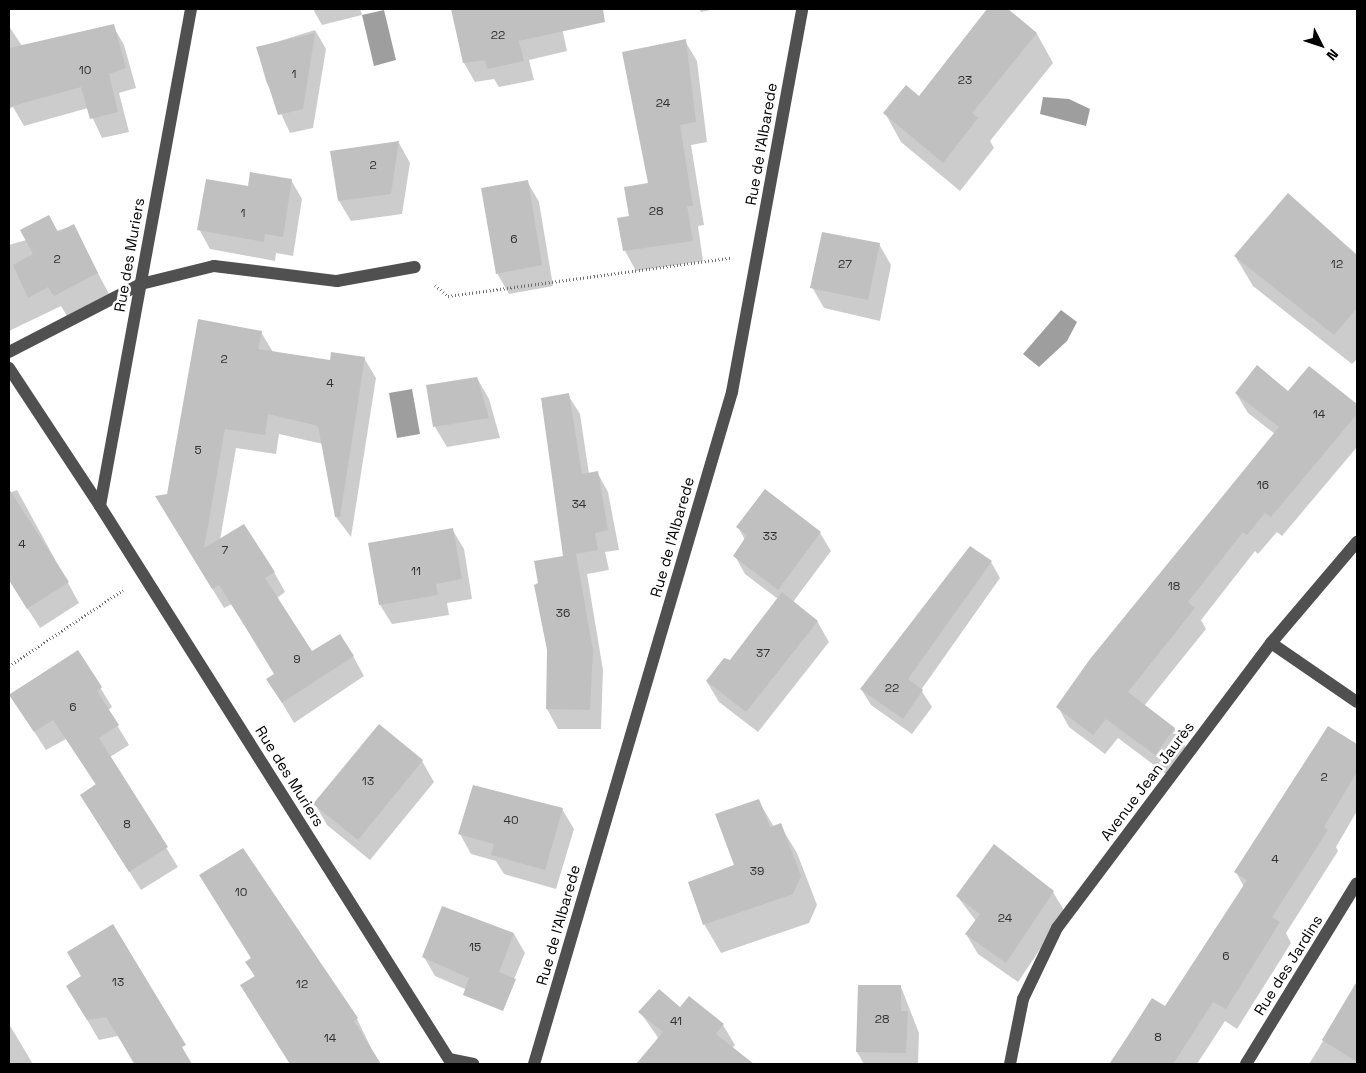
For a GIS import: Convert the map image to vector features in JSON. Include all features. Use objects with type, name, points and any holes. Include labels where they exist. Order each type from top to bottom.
[{"type":"street","name":"Rue des Muriers","points":[[100,506],[191,9]]},
{"type":"street","name":"Rue de l'Albarede","points":[[534,1064],[732,392],[802,9]]},
{"type":"street","points":[[9,352],[140,284],[214,266],[337,281],[415,267]]},
{"type":"street","name":"Rue des Muriers","points":[[9,368],[100,506],[451,1061]]},
{"type":"street","name":"Avenue Jean Jaurès","points":[[1010,1064],[1022,999],[1057,928],[1270,643],[1357,542]]},
{"type":"street","points":[[1270,643],[1357,702]]},
{"type":"street","name":"Rue des Jardins","points":[[1246,1064],[1357,883]]},
{"type":"street","points":[[451,1061],[473,1064]]},
{"type":"path","points":[[415,267],[448,296],[758,254]]},
{"type":"path","points":[[9,666],[144,576]]},
{"type":"shaded area","points":[[384,10],[396,60],[374,66],[362,15]]},
{"type":"shaded area","points":[[1043,97],[1069,99],[1090,109],[1086,126],[1040,114]]},
{"type":"shaded area","points":[[1061,310],[1077,322],[1067,341],[1039,367],[1023,354]]},
{"type":"shaded area","points":[[412,389],[420,434],[397,438],[389,393]]},
{"type":"building","points":[[451,9],[603,9],[605,22],[519,41],[524,61],[487,69],[485,60],[463,63]]},
{"type":"building","points":[[987,9],[1008,9],[1037,33],[972,113],[978,118],[943,163],[883,113],[906,85],[919,96]]},
{"type":"building","points":[[114,24],[126,68],[109,74],[118,112],[90,119],[81,87],[9,107],[9,48]]},
{"type":"building","points":[[315,33],[303,109],[278,115],[256,47]]},
{"type":"building","points":[[686,39],[696,122],[680,125],[693,206],[687,206],[693,241],[623,251],[617,218],[629,216],[624,187],[648,183],[622,52]]},
{"type":"building","points":[[399,141],[391,194],[338,201],[330,151]]},
{"type":"building","points":[[250,172],[292,179],[283,237],[265,234],[264,242],[197,230],[206,179],[248,186]]},
{"type":"building","points":[[528,180],[542,265],[496,274],[481,188]]},
{"type":"building","points":[[1288,193],[1357,255],[1357,308],[1334,335],[1234,256]]},
{"type":"building","points":[[49,215],[58,232],[74,224],[98,273],[54,296],[48,287],[28,298],[13,265],[33,254],[20,230]]},
{"type":"building","points":[[822,232],[880,243],[868,300],[810,288]]},
{"type":"building","points":[[198,319],[262,331],[258,349],[330,360],[331,352],[365,357],[340,517],[335,517],[318,426],[268,414],[265,435],[225,429],[204,548],[244,524],[275,572],[265,578],[312,651],[340,634],[354,656],[282,703],[266,679],[274,674],[249,633],[219,585],[212,589],[155,496],[167,494]]},
{"type":"building","points":[[1257,365],[1288,391],[1309,366],[1357,404],[1357,414],[1271,517],[1265,513],[1247,535],[1243,532],[1188,602],[1195,608],[1128,692],[1175,728],[1155,755],[1106,719],[1093,735],[1056,707],[1090,659],[1279,427],[1235,393]]},
{"type":"building","points":[[477,377],[489,418],[433,427],[426,385]]},
{"type":"building","points":[[569,393],[582,474],[598,471],[608,530],[595,533],[598,550],[576,554],[593,650],[590,710],[546,709],[547,650],[534,585],[538,583],[534,561],[563,556],[541,398]]},
{"type":"building","points":[[9,489],[69,582],[27,609],[9,580]]},
{"type":"building","points":[[765,489],[821,532],[778,590],[733,556],[747,535],[736,527]]},
{"type":"building","points":[[453,528],[462,579],[436,584],[438,595],[379,605],[368,543]]},
{"type":"building","points":[[970,546],[992,561],[908,679],[923,690],[903,719],[860,689]]},
{"type":"building","points":[[782,592],[818,621],[746,712],[706,681],[724,658],[730,660]]},
{"type":"building","points":[[78,650],[102,687],[97,691],[119,725],[99,738],[168,847],[129,872],[80,795],[96,784],[53,720],[34,732],[9,695]]},
{"type":"building","points":[[379,724],[423,760],[358,840],[313,804]]},
{"type":"building","points":[[1328,726],[1357,744],[1357,772],[1324,827],[1328,830],[1272,917],[1280,922],[1226,1009],[1213,1002],[1173,1064],[1110,1064],[1152,998],[1165,1006],[1247,880],[1234,872]]},
{"type":"building","points":[[473,785],[563,808],[545,870],[491,855],[494,844],[458,834]]},
{"type":"building","points":[[759,799],[770,827],[781,823],[801,876],[793,894],[703,925],[688,882],[734,865],[715,814]]},
{"type":"building","points":[[994,844],[1054,891],[1006,963],[965,934],[980,914],[956,896]]},
{"type":"building","points":[[243,848],[358,1018],[354,1021],[381,1064],[290,1064],[240,985],[255,976],[245,962],[251,958],[199,875]]},
{"type":"building","points":[[442,906],[514,933],[499,972],[516,979],[503,1011],[463,995],[469,978],[422,957]]},
{"type":"building","points":[[113,924],[186,1045],[182,1047],[192,1064],[135,1064],[106,1017],[87,1020],[66,986],[81,976],[67,952]]},
{"type":"building","points":[[1357,981],[1357,1062],[1322,1040]]},
{"type":"building","points":[[858,985],[901,985],[901,1011],[908,1011],[906,1053],[856,1052]]},
{"type":"building","points":[[659,989],[680,1007],[689,996],[724,1024],[716,1034],[754,1064],[636,1064],[663,1032],[638,1012]]}]
